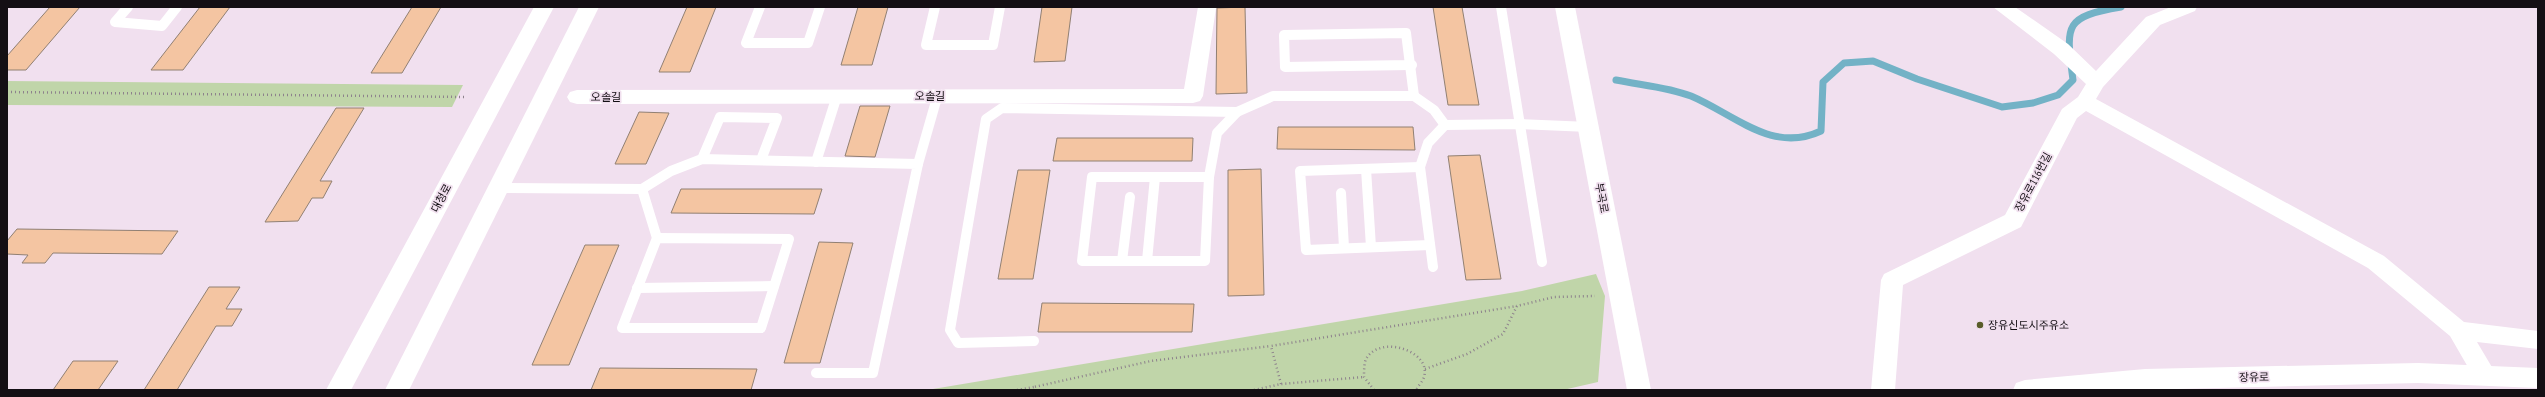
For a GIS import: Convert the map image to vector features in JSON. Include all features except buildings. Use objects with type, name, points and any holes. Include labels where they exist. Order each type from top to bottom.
[{"type":"main road","name":"대청로","points":[[338,390],[544,7]]},
{"type":"main road","points":[[397,390],[589,7]]},
{"type":"main road","name":"부곡로","points":[[1565,7],[1639,390]]},
{"type":"main road","name":"장유로","points":[[2025,390],[2145,379],[2484,374],[2538,378]]},
{"type":"street","points":[[2002,7],[2061,49],[2096,83]]},
{"type":"street","name":"장유로116번길","points":[[1883,390],[1892,280],[2013,221],[2069,114],[2085,102],[2096,83],[2153,21],[2188,7]]},
{"type":"street","name":"오솔길","points":[[577,97],[1194,96],[1206,8]]},
{"type":"street","points":[[2085,102],[2376,262],[2458,330],[2484,374]]},
{"type":"street","points":[[2458,330],[2538,340]]},
{"type":"lane","points":[[128,7],[115,22],[162,26],[177,7]]},
{"type":"lane","points":[[760,7],[746,43],[808,43],[820,7]]},
{"type":"lane","points":[[935,7],[926,45],[993,45],[1000,7]]},
{"type":"lane","points":[[1501,7],[1542,262]]},
{"type":"lane","points":[[1412,65],[1285,67],[1284,35],[1406,33],[1412,65],[1414,96]]},
{"type":"lane","points":[[1209,177],[1092,177],[1082,261],[1205,261],[1209,177],[1217,133],[1237,112],[1273,96],[1414,96],[1434,110],[1445,126]]},
{"type":"lane","points":[[816,162],[835,102]]},
{"type":"lane","points":[[816,373],[873,373],[918,164],[936,102]]},
{"type":"lane","points":[[1034,341],[958,343],[950,330],[986,119],[1002,108],[1237,112]]},
{"type":"lane","points":[[702,159],[720,117],[777,118],[761,160]]},
{"type":"lane","points":[[1434,267],[1420,167],[1428,143],[1445,126],[1520,124],[1589,127]]},
{"type":"lane","points":[[499,188],[642,189],[671,171],[702,159],[918,164]]},
{"type":"lane","points":[[1420,167],[1300,171],[1306,250],[1430,245]]},
{"type":"lane","points":[[1366,169],[1371,247]]},
{"type":"lane","points":[[1147,261],[1155,177]]},
{"type":"lane","points":[[642,189],[657,238],[622,328],[761,328],[789,239],[657,238]]},
{"type":"lane","points":[[1341,193],[1344,248]]},
{"type":"lane","points":[[1122,261],[1130,197]]},
{"type":"lane","points":[[637,288],[774,286]]},
{"type":"path","points":[[7,92],[466,98]]},
{"type":"path","points":[[1017,390],[1034,388],[1151,361],[1271,346],[1517,306],[1554,297],[1595,296]]},
{"type":"path","points":[[1425,369],[1467,354],[1503,334],[1517,306]]},
{"type":"path","points":[[1271,346],[1281,384]]},
{"type":"path","points":[[1374,390],[1364,377],[1365,360],[1370,353],[1388,346],[1403,347],[1416,354],[1425,369],[1421,385],[1416,390]]},
{"type":"path","points":[[1254,390],[1281,384],[1364,377]]},
{"type":"green space","points":[[7,81],[463,85],[452,107],[7,105]]},
{"type":"green space","points":[[1596,274],[1605,296],[1598,382],[1563,390],[927,390],[1522,291]]},
{"type":"waterway","points":[[1616,80],[1663,88],[1691,96],[1754,129],[1770,135],[1786,138],[1803,137],[1821,131],[1823,82],[1844,63],[1873,61],[1917,79],[2002,107],[2033,103],[2058,95],[2073,80],[2069,47],[2070,35],[2078,20],[2088,15],[2121,7]]},
{"type":"place","name":"장유신도시주유소","points":[[1980,325]]}]
